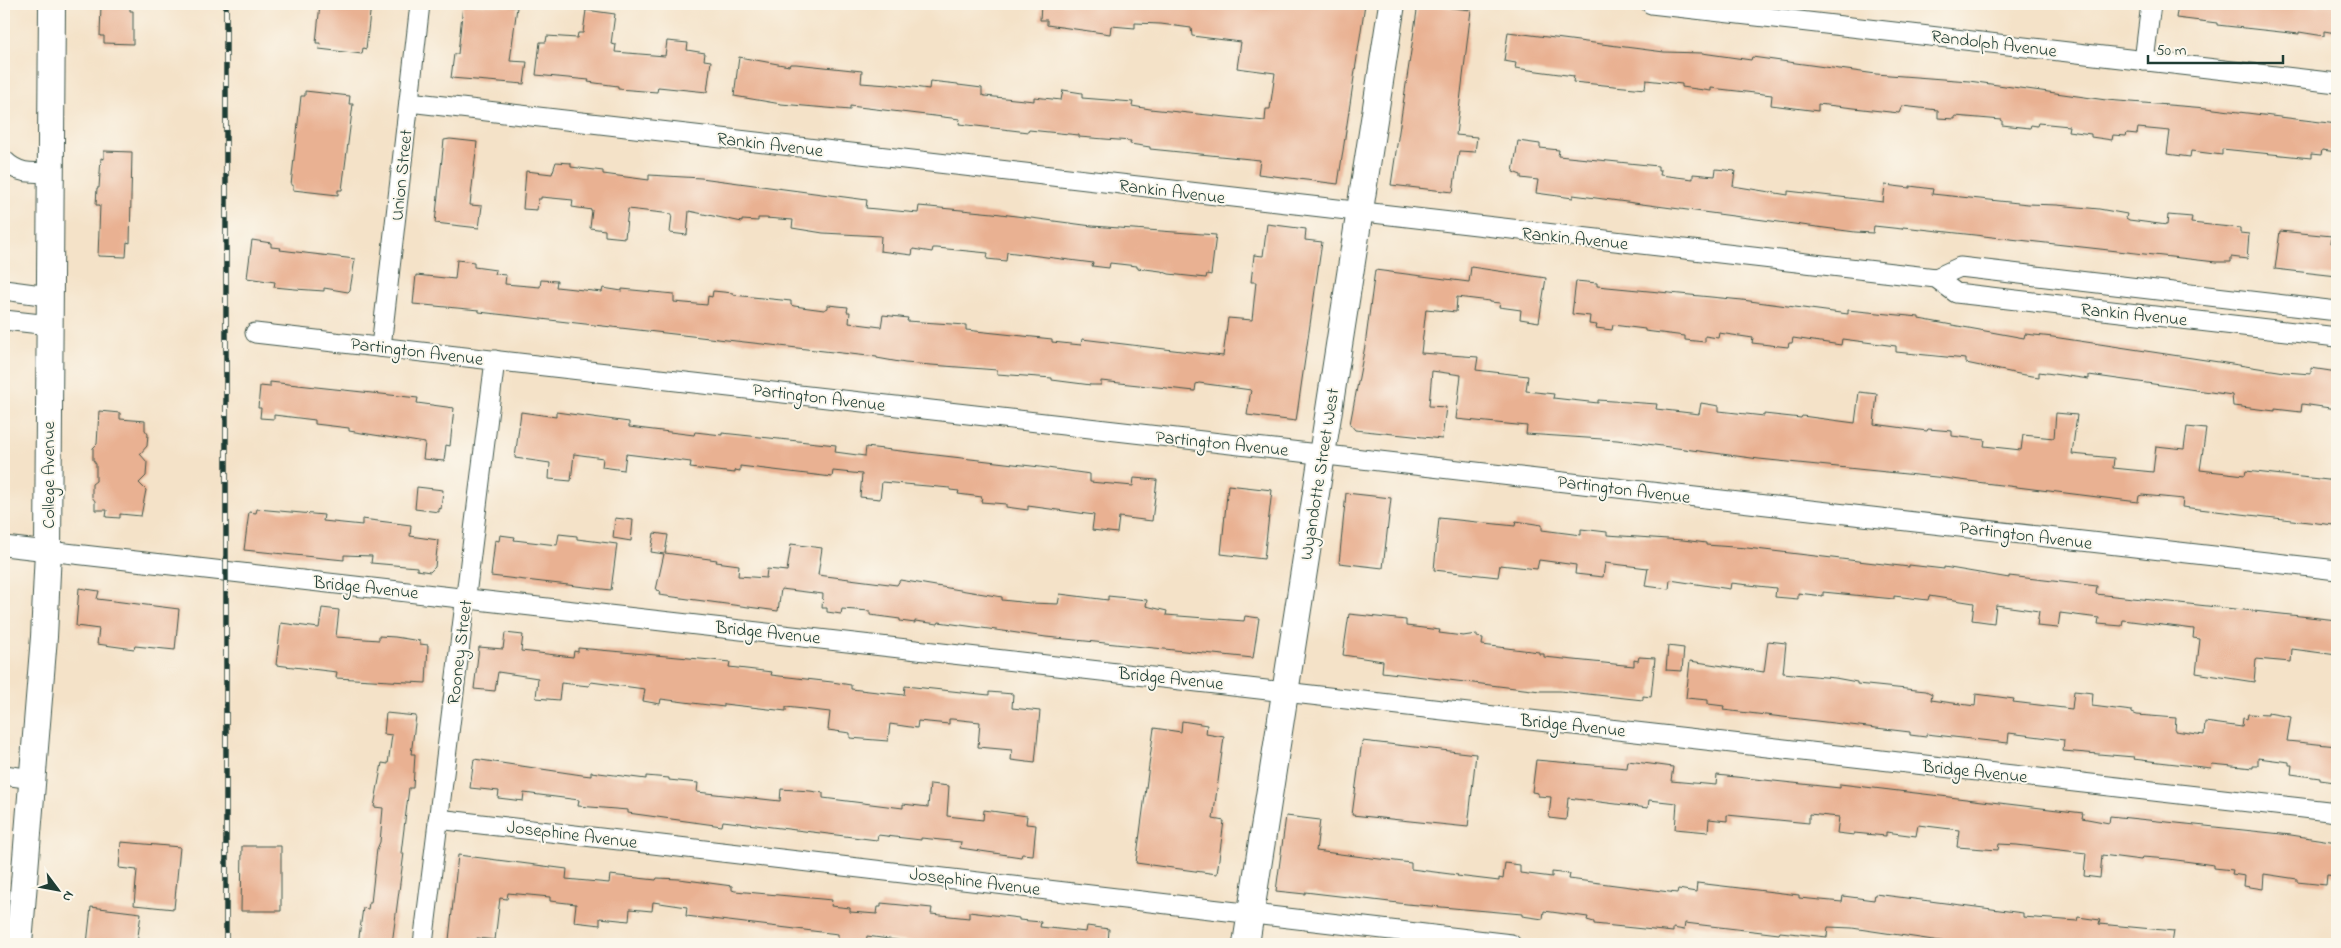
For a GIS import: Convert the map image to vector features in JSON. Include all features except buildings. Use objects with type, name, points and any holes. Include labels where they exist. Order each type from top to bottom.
[{"type":"main road","name":"College Avenue","points":[[20,944],[44,637],[48,551],[49,172],[52,4]]},
{"type":"main road","name":"Wyandotte Street West","points":[[1246,944],[1392,4]]},
{"type":"street","name":"Union Street","points":[[381,347],[420,4]]},
{"type":"street","name":"Randolph Avenue","points":[[1651,4],[2337,83]]},
{"type":"street","points":[[2144,61],[2151,4]]},
{"type":"street","name":"Rankin Avenue","points":[[409,102],[1936,278],[1960,267],[2337,311]]},
{"type":"street","points":[[4,160],[13,169],[32,173],[49,172]]},
{"type":"street","name":"Rankin Avenue","points":[[1936,278],[1956,294],[2337,337]]},
{"type":"street","points":[[4,290],[49,296]]},
{"type":"street","points":[[4,320],[50,325]]},
{"type":"street","name":"Partington Avenue","points":[[255,333],[2337,570]]},
{"type":"street","name":"Rooney Street","points":[[423,944],[494,360]]},
{"type":"street","name":"Bridge Avenue","points":[[4,546],[2337,812]]},
{"type":"street","points":[[4,775],[33,779]]},
{"type":"street","name":"Josephine Avenue","points":[[438,819],[1511,944]]},
{"type":"railway","points":[[226,4],[226,944]]}]
